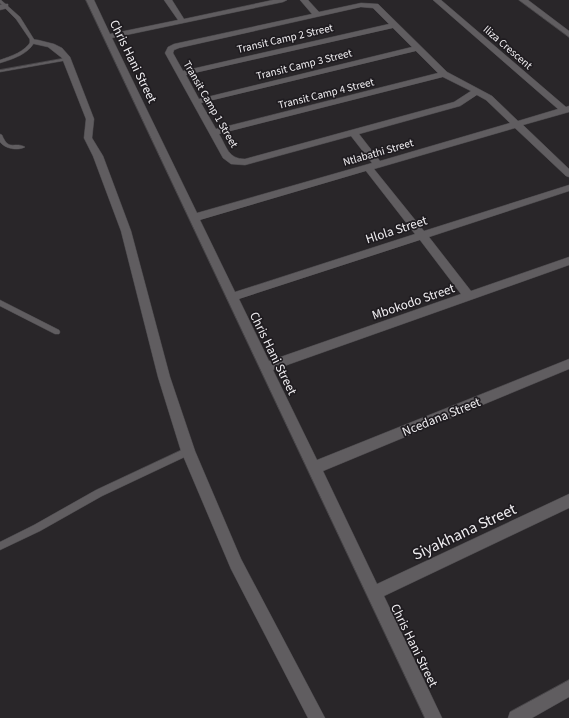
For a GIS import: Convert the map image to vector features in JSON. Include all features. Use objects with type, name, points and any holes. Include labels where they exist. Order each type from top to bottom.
[{"type":"street","name":"Chris Hani Street","points":[[90,0],[434,718]]},
{"type":"street","points":[[168,0],[182,21]]},
{"type":"street","points":[[242,0],[248,7]]},
{"type":"street","points":[[107,36],[283,0]]},
{"type":"street","points":[[304,0],[317,15]]},
{"type":"street","name":"Iliza Crescent","points":[[437,0],[567,110]]},
{"type":"street","points":[[523,0],[569,35]]},
{"type":"street","name":"Transit Camp 1 Street","points":[[476,91],[458,104],[237,163],[228,158],[180,74],[169,51],[174,47],[368,4],[377,8],[444,74],[476,91],[489,98],[569,174]]},
{"type":"street","name":"Transit Camp 2 Street","points":[[180,74],[394,25]]},
{"type":"street","points":[[33,41],[55,47],[61,51],[66,59],[90,119],[88,138],[98,156],[126,232],[164,377],[188,452],[236,564],[293,675],[317,718]]},
{"type":"street","name":"Transit Camp 3 Street","points":[[196,102],[418,48]]},
{"type":"street","name":"Transit Camp 4 Street","points":[[214,132],[444,74]]},
{"type":"street","name":"Ntlabathi Street","points":[[194,218],[567,110]]},
{"type":"street","points":[[354,133],[378,164]]},
{"type":"street","points":[[368,167],[469,296]]},
{"type":"street","name":"Hlola Street","points":[[232,296],[569,188]]},
{"type":"street","name":"Mbokodo Street","points":[[266,367],[569,261]]},
{"type":"street","name":"Ncedana Street","points":[[314,468],[569,364]]},
{"type":"street","name":"Siyakhana Street","points":[[374,593],[569,501]]},
{"type":"street","points":[[516,718],[569,688]]},
{"type":"lane","points":[[0,62],[23,51],[32,45],[33,41],[18,18],[2,5]]},
{"type":"lane","points":[[0,71],[66,59]]},
{"type":"lane","points":[[0,136],[2,143],[6,146],[22,147]]},
{"type":"lane","points":[[0,303],[57,332]]},
{"type":"lane","points":[[0,546],[24,535],[99,493],[188,452]]}]
